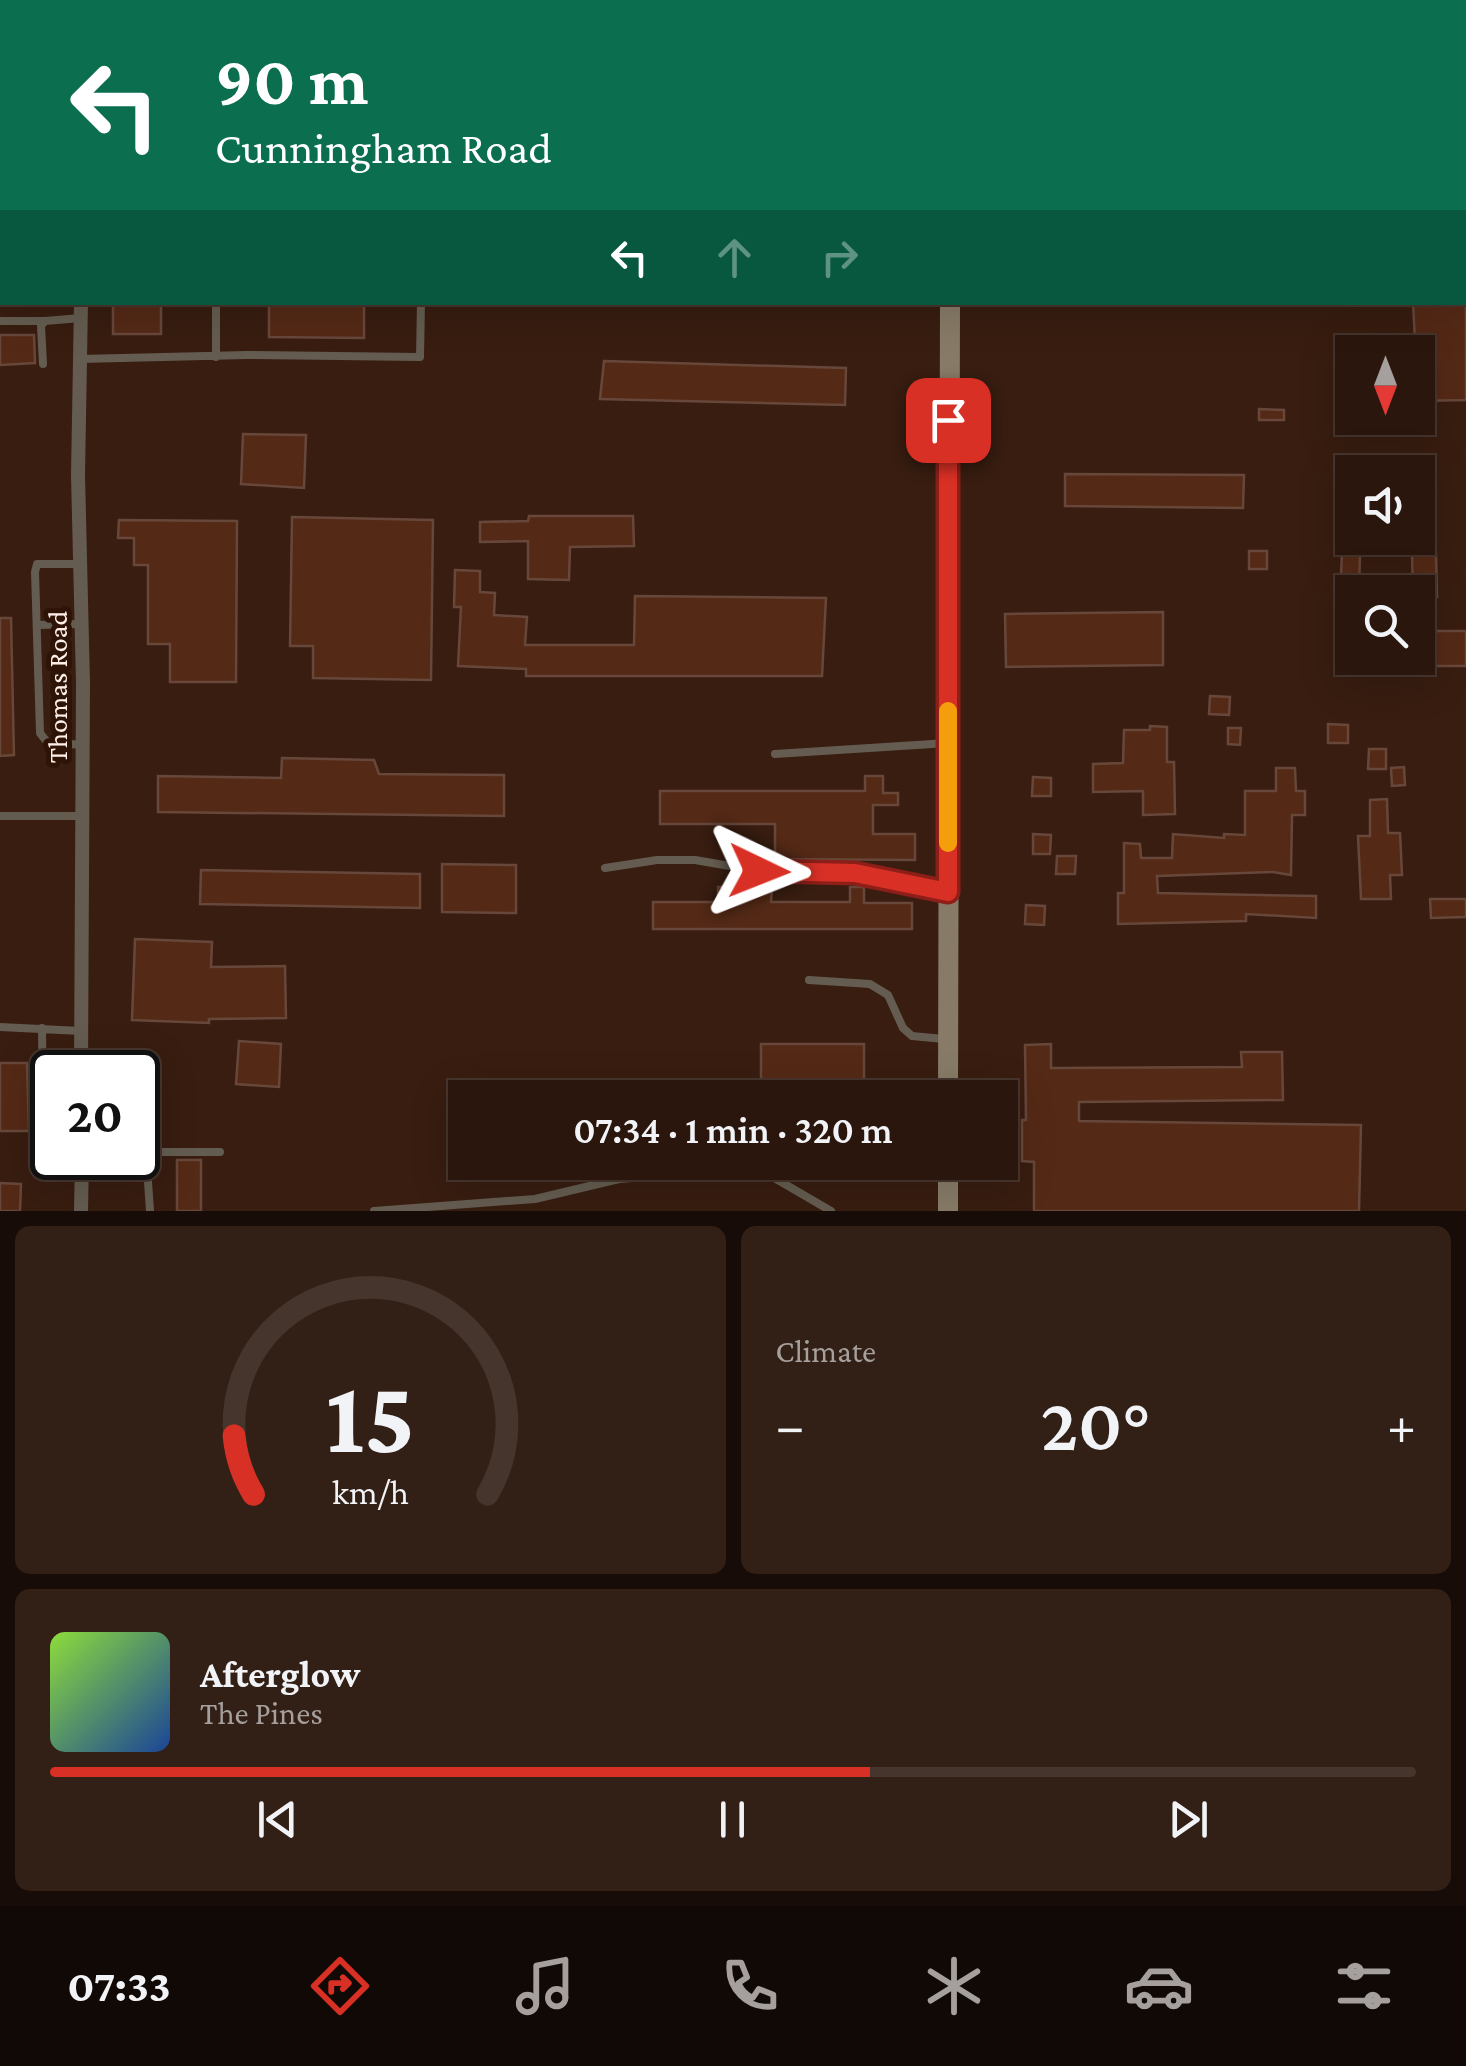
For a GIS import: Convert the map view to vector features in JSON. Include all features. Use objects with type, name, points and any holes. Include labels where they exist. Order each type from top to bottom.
[{"type":"street","points":[[948,1080],[950,305]]},
{"type":"street","name":"Thomas Road","points":[[81,310],[82,1050]]},
{"type":"street","points":[[922,417],[948,420]]},
{"type":"street","points":[[81,1211],[82,1180]]},
{"type":"street","points":[[948,1180],[948,1211]]},
{"type":"lane","points":[[216,305],[216,357]]},
{"type":"lane","points":[[80,358],[420,358],[421,305]]},
{"type":"lane","points":[[0,321],[45,321],[81,310]]},
{"type":"lane","points":[[43,364],[45,321]]},
{"type":"lane","points":[[81,564],[37,564],[36,625],[40,732],[47,742],[82,746]]},
{"type":"lane","points":[[36,625],[82,624]]},
{"type":"lane","points":[[775,754],[948,743]]},
{"type":"lane","points":[[0,816],[81,816]]},
{"type":"lane","points":[[604,868],[657,860],[695,860],[759,871],[855,873],[948,892]]},
{"type":"lane","points":[[809,980],[870,984],[888,995],[902,1028],[912,1036],[948,1039]]},
{"type":"lane","points":[[0,1028],[82,1031]]},
{"type":"lane","points":[[42,1028],[42,1050]]},
{"type":"lane","points":[[160,1150],[220,1152]]},
{"type":"lane","points":[[374,1211],[534,1199],[619,1179],[716,1172],[770,1176],[831,1211]]},
{"type":"lane","points":[[146,1180],[150,1211]]},
{"type":"building","points":[[113,305],[161,305],[161,334],[113,334]]},
{"type":"building","points":[[269,305],[364,305],[364,338],[269,337]]},
{"type":"building","points":[[1413,305],[1466,305],[1466,400],[1435,401],[1435,335],[1415,335]]},
{"type":"building","points":[[0,335],[34,335],[35,363],[0,365]]},
{"type":"building","points":[[604,361],[846,368],[845,405],[600,399]]},
{"type":"building","points":[[1259,409],[1284,410],[1284,420],[1259,420]]},
{"type":"building","points":[[243,434],[306,435],[304,488],[241,484]]},
{"type":"building","points":[[1065,474],[1244,475],[1243,508],[1065,506]]},
{"type":"building","points":[[529,516],[633,516],[634,546],[570,547],[569,580],[528,579],[528,541],[480,542],[480,522],[528,521]]},
{"type":"building","points":[[292,517],[433,520],[431,680],[313,678],[313,646],[290,646]]},
{"type":"building","points":[[119,520],[237,521],[236,682],[170,682],[170,644],[148,644],[148,565],[134,565],[134,538],[118,538]]},
{"type":"building","points":[[1249,551],[1267,551],[1267,569],[1249,569]]},
{"type":"building","points":[[1436,554],[1437,597],[1435,575],[1413,575],[1412,555]]},
{"type":"building","points":[[1342,555],[1360,555],[1359,575],[1341,575]]},
{"type":"building","points":[[455,570],[480,571],[480,592],[495,593],[494,615],[527,617],[525,645],[634,645],[635,596],[826,598],[822,676],[526,676],[526,669],[458,666],[461,607],[454,607]]},
{"type":"building","points":[[1163,612],[1163,665],[1006,667],[1005,614]]},
{"type":"building","points":[[0,618],[11,618],[14,755],[0,756]]},
{"type":"building","points":[[1435,631],[1466,631],[1466,666],[1435,666]]},
{"type":"building","points":[[1210,696],[1230,697],[1229,715],[1209,714]]},
{"type":"building","points":[[1328,724],[1348,725],[1348,743],[1328,743]]},
{"type":"building","points":[[1150,726],[1167,727],[1167,762],[1174,762],[1175,814],[1143,815],[1143,791],[1093,792],[1093,764],[1123,763],[1124,730],[1150,730]]},
{"type":"building","points":[[1228,728],[1241,728],[1240,745],[1228,744]]},
{"type":"building","points":[[1369,749],[1386,749],[1386,769],[1368,769]]},
{"type":"building","points":[[282,758],[374,760],[379,774],[504,775],[504,816],[158,812],[158,776],[281,778]]},
{"type":"building","points":[[1404,767],[1405,785],[1392,786],[1391,768]]},
{"type":"building","points":[[1276,768],[1295,768],[1296,791],[1305,791],[1305,815],[1292,815],[1291,875],[1273,872],[1157,876],[1158,893],[1316,896],[1316,918],[1246,914],[1246,921],[1118,924],[1118,893],[1124,893],[1124,843],[1140,844],[1141,858],[1172,858],[1173,834],[1224,838],[1224,834],[1245,835],[1245,791],[1276,791]]},
{"type":"building","points":[[865,776],[883,776],[883,793],[898,793],[898,805],[873,805],[873,834],[915,834],[915,860],[775,859],[775,824],[660,824],[660,791],[865,791]]},
{"type":"building","points":[[1033,777],[1051,778],[1051,796],[1032,796]]},
{"type":"building","points":[[1387,799],[1388,833],[1400,833],[1402,875],[1390,875],[1391,899],[1361,899],[1358,836],[1370,836],[1370,800]]},
{"type":"building","points":[[1033,834],[1051,835],[1050,854],[1033,854]]},
{"type":"building","points":[[1057,856],[1076,856],[1075,874],[1056,874]]},
{"type":"building","points":[[442,864],[516,865],[516,913],[442,912]]},
{"type":"building","points":[[201,870],[420,874],[420,908],[200,904]]},
{"type":"building","points":[[718,887],[772,887],[771,902],[850,902],[850,887],[864,887],[864,903],[912,903],[912,929],[653,929],[653,902],[718,902]]},
{"type":"building","points":[[1430,899],[1466,899],[1466,917],[1431,918]]},
{"type":"building","points":[[1026,905],[1045,906],[1044,925],[1025,924]]},
{"type":"building","points":[[135,939],[212,942],[211,967],[285,966],[286,1018],[209,1019],[209,1023],[132,1020]]},
{"type":"building","points":[[239,1041],[281,1044],[279,1087],[236,1084]]},
{"type":"building","points":[[761,1044],[864,1044],[864,1080],[761,1080]]},
{"type":"building","points":[[1051,1044],[1051,1068],[1242,1067],[1241,1052],[1282,1052],[1283,1100],[1079,1102],[1079,1121],[1361,1125],[1359,1211],[1034,1211],[1034,1162],[1022,1161],[1025,1045]]},
{"type":"building","points":[[0,1063],[27,1063],[29,1131],[0,1131]]},
{"type":"building","points":[[177,1160],[201,1160],[201,1211],[177,1211]]},
{"type":"building","points":[[0,1183],[21,1184],[20,1211],[0,1211]]},
{"type":"slow traffic","points":[[948,711],[948,843]]},
{"type":"route","points":[[759,871],[855,873],[948,892],[948,420]]}]
